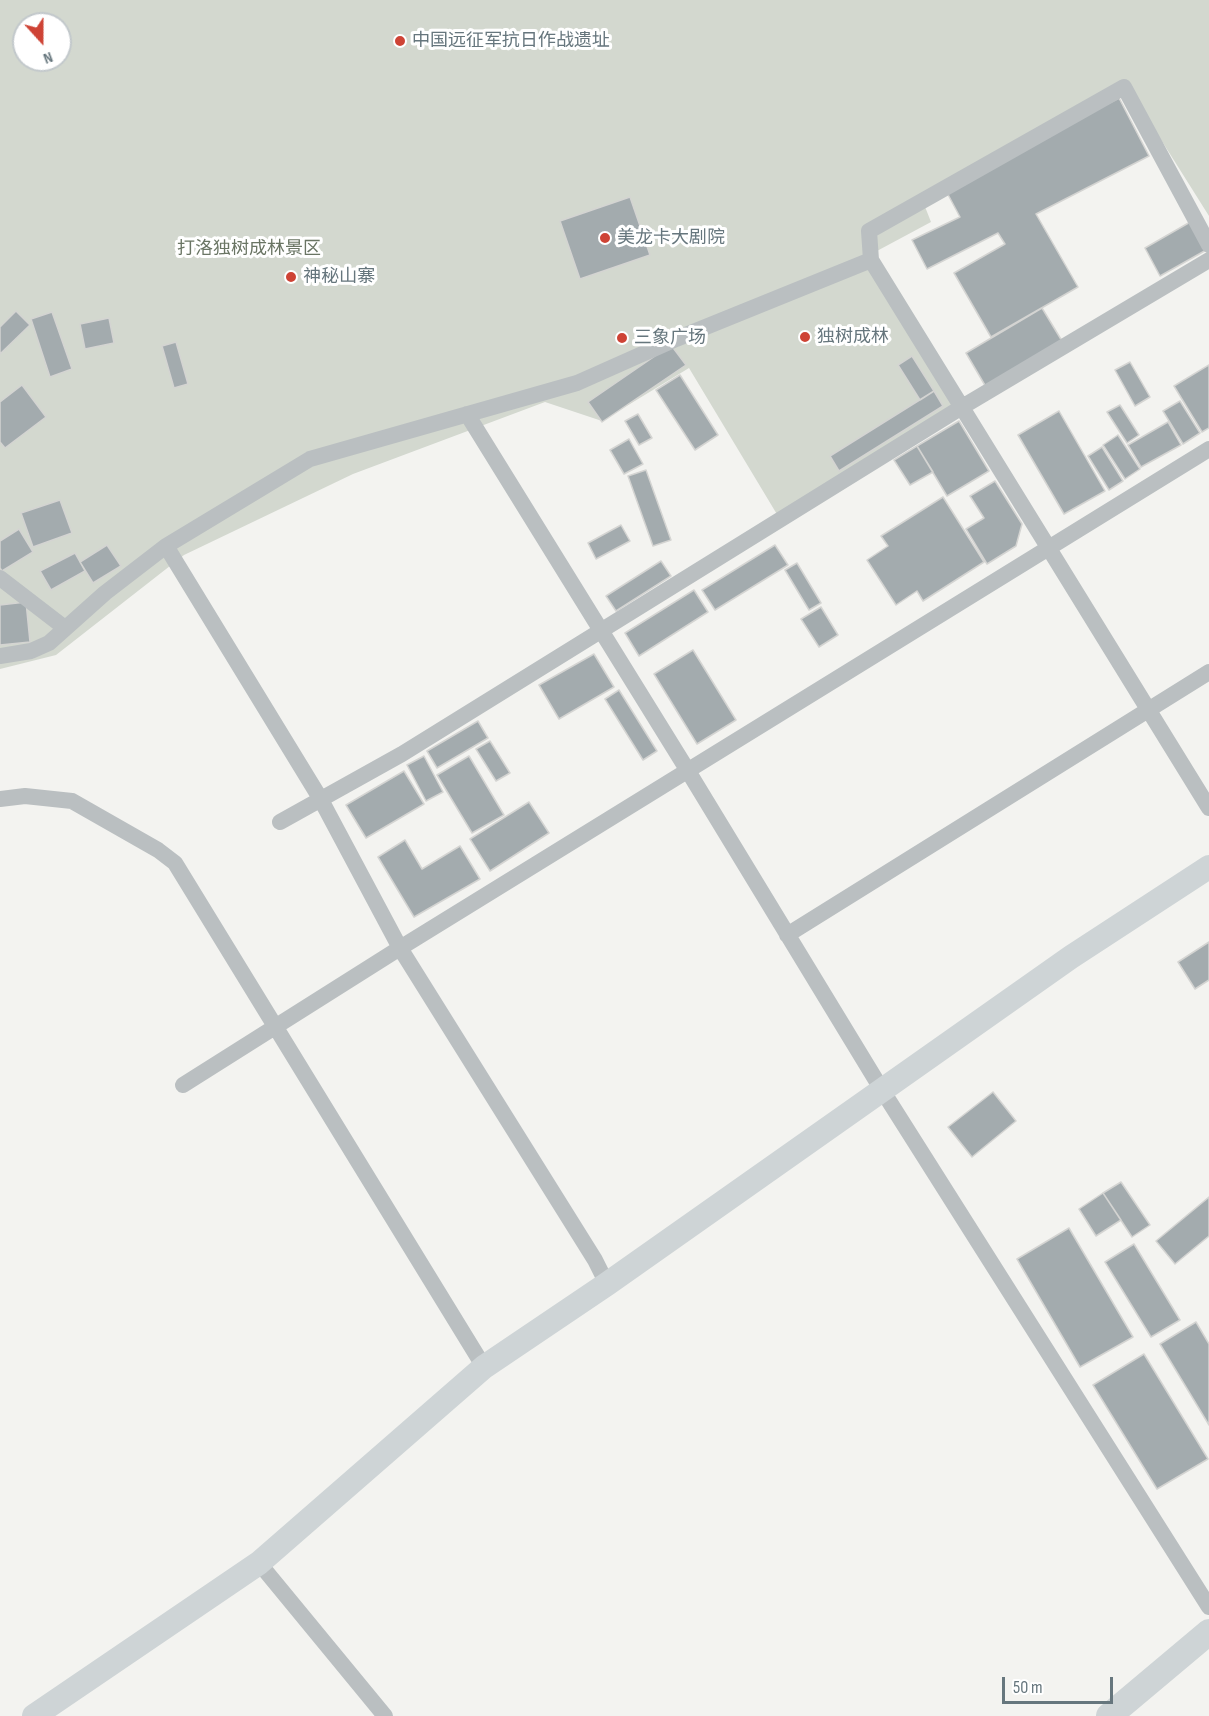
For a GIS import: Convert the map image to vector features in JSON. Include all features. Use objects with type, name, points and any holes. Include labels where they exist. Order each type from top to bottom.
[{"type":"main road","points":[[1109,1716],[1209,1632]]},
{"type":"street","points":[[1209,245],[1125,87],[869,231],[871,260],[1209,808]]},
{"type":"street","points":[[0,656],[31,651],[49,643],[105,593],[166,546],[310,459],[577,383],[676,339],[871,260]]},
{"type":"street","points":[[280,822],[402,754],[962,407],[1209,260]]},
{"type":"street","points":[[467,414],[602,630],[882,1090],[1209,1607]]},
{"type":"street","points":[[183,1085],[275,1025],[1209,449]]},
{"type":"street","points":[[166,546],[320,798],[400,948],[595,1260],[607,1284]]},
{"type":"street","points":[[0,578],[65,628]]},
{"type":"street","points":[[787,935],[1209,672]]},
{"type":"street","points":[[0,799],[25,795],[72,801],[158,850],[175,863],[484,1367]]},
{"type":"street","points":[[34,1716],[259,1563],[484,1367],[607,1284],[1071,957],[1209,867]]},
{"type":"street","points":[[259,1563],[385,1716]]},
{"type":"green space","name":"打洛独树成林景区","points":[[0,0],[1209,0],[1209,216],[1126,84],[920,194],[931,222],[862,259],[954,405],[778,516],[689,368],[602,421],[545,402],[353,474],[184,555],[56,655],[0,669]]},
{"type":"building","points":[[1119,98],[1149,156],[1036,214],[1078,287],[991,337],[954,273],[1005,244],[998,233],[927,269],[912,240],[960,217],[944,187]]},
{"type":"building","name":"美龙卡大剧院","points":[[630,197],[650,255],[580,279],[560,221]]},
{"type":"building","points":[[1192,221],[1208,249],[1160,276],[1145,248]]},
{"type":"building","points":[[1042,308],[1062,341],[986,387],[966,353]]},
{"type":"building","points":[[16,311],[30,325],[0,354],[0,327]]},
{"type":"building","points":[[52,312],[72,369],[50,377],[31,319]]},
{"type":"building","points":[[109,318],[114,343],[85,349],[80,324]]},
{"type":"building","points":[[176,342],[188,384],[174,388],[162,346]]},
{"type":"building","points":[[671,345],[686,365],[602,422],[588,402]]},
{"type":"building","points":[[912,356],[934,391],[920,400],[898,365]]},
{"type":"building","points":[[1130,362],[1150,397],[1135,406],[1115,370]]},
{"type":"building","points":[[1209,365],[1209,428],[1202,432],[1174,386]]},
{"type":"building","points":[[680,375],[718,435],[695,450],[656,390]]},
{"type":"building","points":[[22,385],[46,417],[5,448],[0,442],[0,402]]},
{"type":"building","points":[[934,391],[943,406],[839,471],[830,456]]},
{"type":"building","points":[[1180,401],[1200,433],[1183,444],[1163,411]]},
{"type":"building","points":[[1120,405],[1139,435],[1127,443],[1107,412]]},
{"type":"building","points":[[1059,411],[1105,491],[1064,514],[1018,435]]},
{"type":"building","points":[[638,414],[652,438],[639,445],[625,421]]},
{"type":"building","points":[[959,421],[989,471],[947,496],[917,446]]},
{"type":"building","points":[[1168,422],[1181,445],[1141,467],[1128,445]]},
{"type":"building","points":[[1118,435],[1140,469],[1125,479],[1103,445]]},
{"type":"building","points":[[629,439],[643,464],[624,474],[610,450]]},
{"type":"building","points":[[917,446],[933,472],[910,485],[894,460]]},
{"type":"building","points":[[1102,447],[1123,481],[1109,490],[1088,456]]},
{"type":"building","points":[[646,470],[671,540],[653,546],[628,476]]},
{"type":"building","points":[[995,481],[1022,524],[1016,546],[987,564],[966,529],[984,518],[970,496]]},
{"type":"building","points":[[943,497],[984,562],[923,601],[917,591],[896,605],[867,560],[888,546],[881,536]]},
{"type":"building","points":[[60,500],[72,533],[33,547],[21,513]]},
{"type":"building","points":[[621,525],[630,541],[596,559],[588,543]]},
{"type":"building","points":[[19,529],[33,552],[2,571],[0,541]]},
{"type":"building","points":[[107,545],[121,566],[93,583],[80,562]]},
{"type":"building","points":[[775,545],[788,565],[715,610],[702,590]]},
{"type":"building","points":[[75,553],[85,571],[51,590],[40,571]]},
{"type":"building","points":[[661,561],[671,576],[616,611],[606,596]]},
{"type":"building","points":[[797,563],[821,603],[809,610],[785,570]]},
{"type":"building","points":[[694,590],[708,612],[639,656],[625,633]]},
{"type":"building","points":[[26,602],[30,642],[0,645],[0,605]]},
{"type":"building","points":[[821,607],[838,635],[819,647],[801,619]]},
{"type":"building","points":[[693,650],[736,720],[697,744],[654,674]]},
{"type":"building","points":[[594,654],[614,687],[559,719],[539,685]]},
{"type":"building","points":[[619,690],[657,751],[643,760],[605,699]]},
{"type":"building","points":[[478,721],[488,738],[437,768],[427,751]]},
{"type":"building","points":[[490,741],[510,773],[496,781],[476,749]]},
{"type":"building","points":[[424,756],[443,792],[426,801],[407,765]]},
{"type":"building","points":[[469,756],[504,815],[472,833],[437,775]]},
{"type":"building","points":[[404,771],[424,804],[366,838],[346,805]]},
{"type":"building","points":[[529,802],[549,833],[490,871],[470,839]]},
{"type":"building","points":[[405,840],[422,869],[460,846],[480,879],[414,917],[378,857]]},
{"type":"building","points":[[1209,942],[1209,980],[1195,989],[1178,962]]},
{"type":"building","points":[[993,1092],[1016,1121],[972,1157],[948,1127]]},
{"type":"building","points":[[1121,1182],[1150,1225],[1132,1237],[1103,1193]]},
{"type":"building","points":[[1103,1193],[1121,1220],[1096,1236],[1079,1209]]},
{"type":"building","points":[[1209,1197],[1209,1236],[1175,1264],[1156,1241]]},
{"type":"building","points":[[1069,1228],[1133,1337],[1080,1367],[1017,1259]]},
{"type":"building","points":[[1134,1244],[1180,1320],[1151,1337],[1105,1262]]},
{"type":"building","points":[[1196,1322],[1209,1344],[1209,1425],[1160,1344]]},
{"type":"building","points":[[1144,1354],[1208,1459],[1157,1489],[1093,1385]]},
{"type":"place","name":"中国远征军抗日作战遗址","points":[[400,41]]},
{"type":"place","name":"美龙卡大剧院","points":[[605,238]]},
{"type":"place","name":"神秘山寨","points":[[291,277]]},
{"type":"place","name":"独树成林","points":[[805,337]]},
{"type":"place","name":"三象广场","points":[[622,338]]}]
